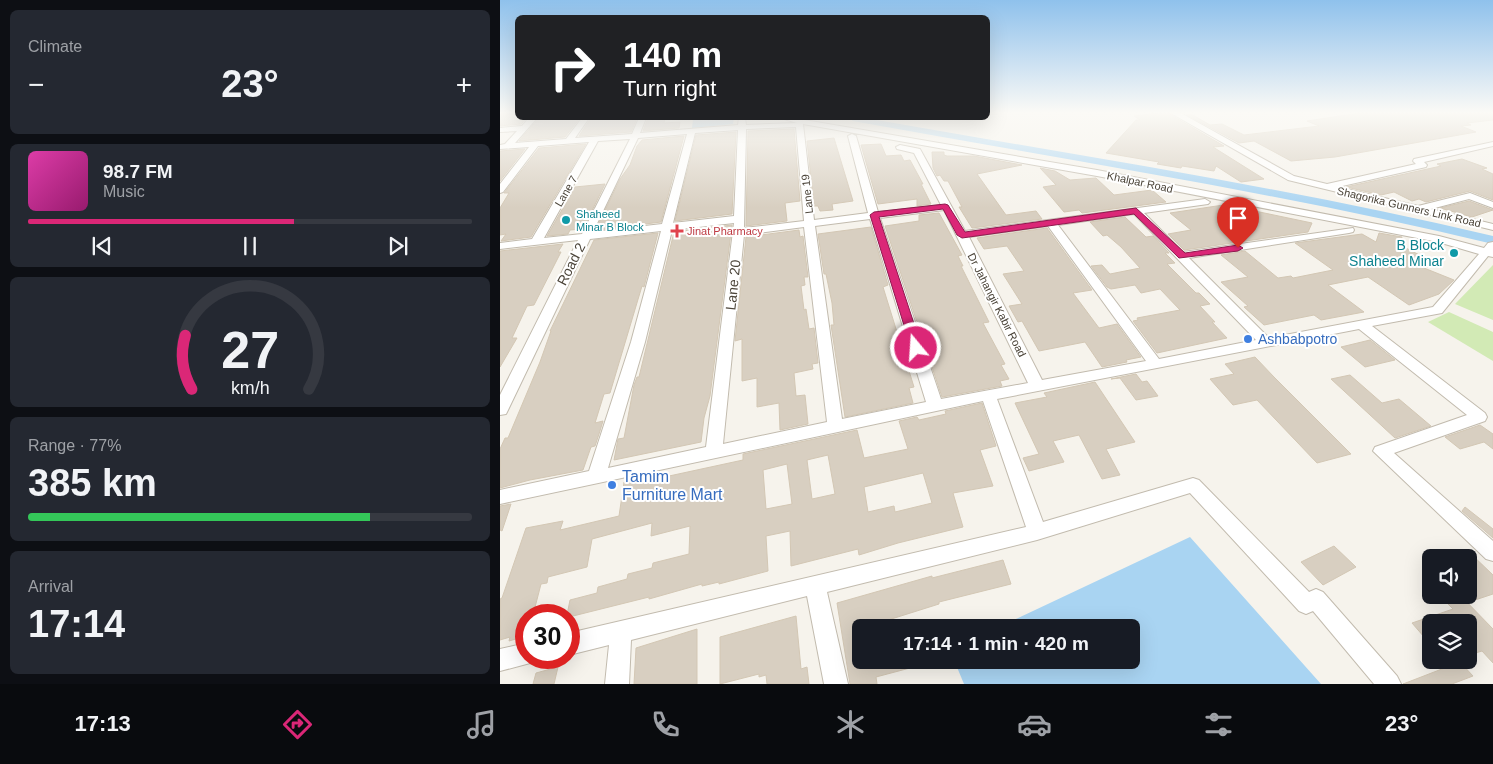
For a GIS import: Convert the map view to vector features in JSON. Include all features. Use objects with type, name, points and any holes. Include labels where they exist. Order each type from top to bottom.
[{"type":"street","points":[[503,147],[536,144]]},
{"type":"street","points":[[500,190],[536,144]]},
{"type":"street","name":"Lane 7","points":[[536,242],[592,144]]},
{"type":"street","name":"Road 2","points":[[500,410],[631,144]]},
{"type":"street","points":[[596,477],[638,342],[688,144]]},
{"type":"street","name":"Lane 20","points":[[714,452],[739,226],[742,144]]},
{"type":"street","name":"Lane 19","points":[[804,144],[810,223],[835,426]]},
{"type":"street","points":[[854,144],[874,215],[935,405]]},
{"type":"street","name":"Dr Jahangir Kabir Road","points":[[886,144],[917,151],[962,235],[1037,385]]},
{"type":"street","name":"Khalpar Road","points":[[924,144],[1097,172],[1491,250]]},
{"type":"street","name":"Shagorika Gunners Link Road","points":[[1230,144],[1291,178],[1493,227]]},
{"type":"street","points":[[1326,186],[1423,165],[1417,161],[1493,144]]},
{"type":"street","points":[[1418,209],[1470,196],[1493,205]]},
{"type":"street","points":[[962,235],[1205,202]]},
{"type":"street","points":[[500,246],[667,227],[810,223],[945,206]]},
{"type":"street","points":[[1136,211],[1266,343]]},
{"type":"street","points":[[1051,223],[1155,364]]},
{"type":"street","points":[[1182,256],[1349,230]]},
{"type":"street","points":[[500,497],[935,405],[1437,310],[1491,250]]},
{"type":"street","points":[[1361,324],[1478,417],[1381,451],[1493,553]]},
{"type":"street","points":[[988,395],[1037,532]]},
{"type":"street","points":[[580,641],[1037,532],[1193,485],[1306,604],[1316,599],[1389,684]]},
{"type":"street","points":[[815,585],[836,684]]},
{"type":"street","points":[[617,684],[621,631]]},
{"type":"street","points":[[500,660],[515,657]]},
{"type":"green space","points":[[1493,265],[1493,320],[1455,304]]},
{"type":"green space","points":[[1449,312],[1493,332],[1493,361],[1428,322]]},
{"type":"water","points":[[1190,537],[1321,684],[964,684],[958,669],[1140,669],[1140,619],[1016,619]]},
{"type":"building","points":[[586,144],[531,237],[501,241],[506,234],[500,235],[500,208],[509,193],[504,193],[539,148]]},
{"type":"building","points":[[639,144],[682,144],[661,222],[598,230],[599,227],[597,227],[620,179],[630,165]]},
{"type":"building","points":[[694,144],[735,144],[732,214],[675,221]]},
{"type":"building","points":[[748,144],[795,144],[800,201],[785,203],[787,221],[746,226]]},
{"type":"building","points":[[807,144],[836,144],[853,201],[832,204],[833,210],[820,211],[818,206],[814,206]]},
{"type":"building","points":[[881,144],[886,156],[901,155],[904,161],[910,160],[931,204],[917,206],[917,199],[878,204],[861,145]]},
{"type":"building","points":[[1114,144],[1220,144],[1224,146],[1213,147],[1264,179],[1241,182],[1216,166],[1214,171],[1182,166],[1181,168],[1157,164],[1159,162],[1106,153]]},
{"type":"building","points":[[1259,144],[1409,144],[1335,157],[1291,161]]},
{"type":"building","points":[[525,149],[500,181],[500,151]]},
{"type":"building","points":[[932,152],[944,152],[944,155],[947,156],[974,156],[1022,165],[977,174],[1006,215],[1036,211],[1042,219],[972,228],[959,207],[962,207],[948,181],[944,181],[940,175],[937,176],[933,168]]},
{"type":"building","points":[[1462,159],[1487,168],[1482,169],[1493,174],[1493,200],[1470,191],[1426,202],[1419,199],[1412,201],[1394,192],[1381,195],[1346,187],[1441,166],[1437,164]]},
{"type":"building","points":[[1040,168],[1055,171],[1070,180],[1096,178],[1114,195],[1152,190],[1166,202],[1082,213],[1079,210],[1064,212],[1043,187],[1056,185]]},
{"type":"building","points":[[605,184],[583,229],[570,230],[568,234],[547,236],[575,187]]},
{"type":"building","points":[[1469,201],[1493,210],[1472,217],[1440,208]]},
{"type":"building","points":[[1230,204],[1235,208],[1237,205],[1250,208],[1250,210],[1312,223],[1308,232],[1184,250],[1168,234],[1191,230],[1170,213]]},
{"type":"building","points":[[939,213],[962,255],[958,256],[963,266],[961,266],[989,322],[983,323],[1005,364],[1001,365],[1009,379],[1000,381],[1002,386],[942,397],[885,226],[919,221],[919,215]]},
{"type":"building","points":[[1125,217],[1146,237],[1153,236],[1169,253],[1165,253],[1175,263],[1167,264],[1210,304],[1200,306],[1227,338],[1157,353],[1133,321],[1138,320],[1137,318],[1180,310],[1160,289],[1141,293],[1135,285],[1111,289],[1107,287],[1091,266],[1102,265],[1110,274],[1140,268],[1121,247],[1107,235],[1103,236],[1090,222]]},
{"type":"building","points":[[732,225],[710,396],[704,418],[701,442],[614,460],[618,439],[624,438],[634,385],[637,377],[639,377],[674,232]]},
{"type":"building","points":[[871,227],[888,285],[883,287],[914,387],[909,388],[913,403],[845,417],[831,325],[834,325],[832,303],[826,274],[824,274],[818,234]]},
{"type":"building","points":[[1047,228],[1092,290],[1073,293],[1099,328],[1117,324],[1141,357],[1102,367],[1085,342],[1039,351],[1022,321],[1018,322],[1009,306],[1022,304],[1003,274],[1024,271],[1007,246],[984,249],[977,238]]},
{"type":"building","points":[[799,230],[800,237],[803,236],[808,277],[804,277],[805,285],[801,286],[804,310],[806,309],[809,329],[814,328],[818,363],[812,364],[813,369],[794,373],[796,396],[805,395],[808,424],[780,430],[779,403],[757,407],[757,378],[742,381],[742,339],[735,341],[746,237]]},
{"type":"building","points":[[658,233],[644,287],[642,286],[610,393],[604,394],[595,423],[603,421],[599,434],[595,446],[591,447],[583,470],[500,488],[500,449],[505,438],[508,438],[540,362],[550,331],[594,240]]},
{"type":"building","points":[[1379,233],[1402,237],[1400,245],[1437,264],[1424,268],[1454,280],[1439,294],[1409,305],[1368,277],[1328,285],[1364,312],[1321,320],[1314,315],[1264,325],[1244,307],[1248,306],[1221,282],[1248,277],[1221,255],[1245,251],[1278,278],[1291,276],[1293,278],[1333,270],[1295,243],[1362,234],[1376,242]]},
{"type":"building","points":[[563,244],[558,252],[561,252],[534,305],[527,306],[512,338],[517,338],[500,367],[500,251]]},
{"type":"building","points":[[1370,340],[1395,360],[1365,367],[1341,347]]},
{"type":"building","points":[[1255,357],[1351,454],[1317,463],[1257,400],[1233,405],[1210,379],[1234,374],[1225,364]]},
{"type":"building","points":[[1136,374],[1142,382],[1147,381],[1158,396],[1136,400],[1120,378],[1111,379]]},
{"type":"building","points":[[1350,375],[1382,403],[1399,399],[1431,426],[1395,438],[1331,379]]},
{"type":"building","points":[[1095,382],[1135,442],[1106,449],[1120,475],[1102,479],[1079,435],[1053,441],[1064,462],[1029,471],[1023,458],[1039,454],[1015,403],[1047,397],[1044,393]]},
{"type":"building","points":[[982,403],[996,446],[980,450],[993,486],[953,493],[963,527],[859,555],[858,549],[791,566],[790,531],[766,536],[768,571],[719,584],[719,582],[702,586],[702,584],[649,599],[649,597],[580,614],[580,604],[569,604],[570,600],[597,593],[598,587],[627,579],[628,574],[652,568],[653,563],[689,554],[690,526],[651,536],[652,523],[592,539],[587,567],[548,577],[547,583],[541,584],[536,604],[515,604],[515,639],[509,641],[510,637],[500,640],[500,599],[502,598],[526,528],[563,521],[560,530],[619,516],[624,482],[646,477],[646,481],[743,460],[743,454],[857,430],[864,458],[908,449],[899,421],[917,417],[919,420],[946,414],[945,411]],"holes":[[[828,455],[835,494],[812,499],[807,460]],[[787,464],[792,504],[766,509],[763,470]],[[923,473],[932,503],[895,512],[894,506],[868,512],[864,487]]]},
{"type":"building","points":[[1480,425],[1493,434],[1493,449],[1484,442],[1460,449],[1445,437]]},
{"type":"building","points":[[511,504],[502,531],[500,530],[500,506]]},
{"type":"building","points":[[1465,507],[1493,529],[1493,538],[1462,511]]},
{"type":"building","points":[[1334,546],[1356,567],[1323,585],[1301,562]]},
{"type":"building","points":[[1003,560],[1011,584],[939,602],[939,604],[891,619],[852,619],[852,669],[906,669],[876,677],[877,684],[850,684],[837,603],[932,576],[932,578]]},
{"type":"building","points":[[1477,560],[1493,575],[1493,594],[1477,599]]},
{"type":"building","points":[[1448,604],[1469,604],[1493,629],[1493,663],[1482,651],[1477,653],[1477,614],[1438,614],[1453,609]]},
{"type":"building","points":[[796,616],[801,669],[807,667],[809,684],[767,684],[766,675],[759,677],[759,674],[720,684],[720,637]]},
{"type":"building","points":[[1422,620],[1422,635],[1412,623]]},
{"type":"building","points":[[697,629],[697,684],[634,684],[636,648]]},
{"type":"building","points":[[558,669],[554,684],[533,684],[536,673]]},
{"type":"building","points":[[1442,669],[1466,669],[1473,676],[1452,684],[1403,684]]},
{"type":"waterway","points":[[996,144],[1312,201],[1413,221],[1493,240]]},
{"type":"place","name":"Shaheed Minar B Block","points":[[566,220]]},
{"type":"place","name":"Jinat Pharmacy","points":[[677,231]]},
{"type":"place","name":"B Block Shaheed Minar","points":[[1454,253]]},
{"type":"place","name":"Ashbabpotro","points":[[1248,339]]},
{"type":"place","name":"Tamim Furniture Mart","points":[[612,485]]},
{"type":"route","points":[[916,348],[874,215],[945,206],[962,235],[1136,211],[1182,256],[1238,248]]}]
